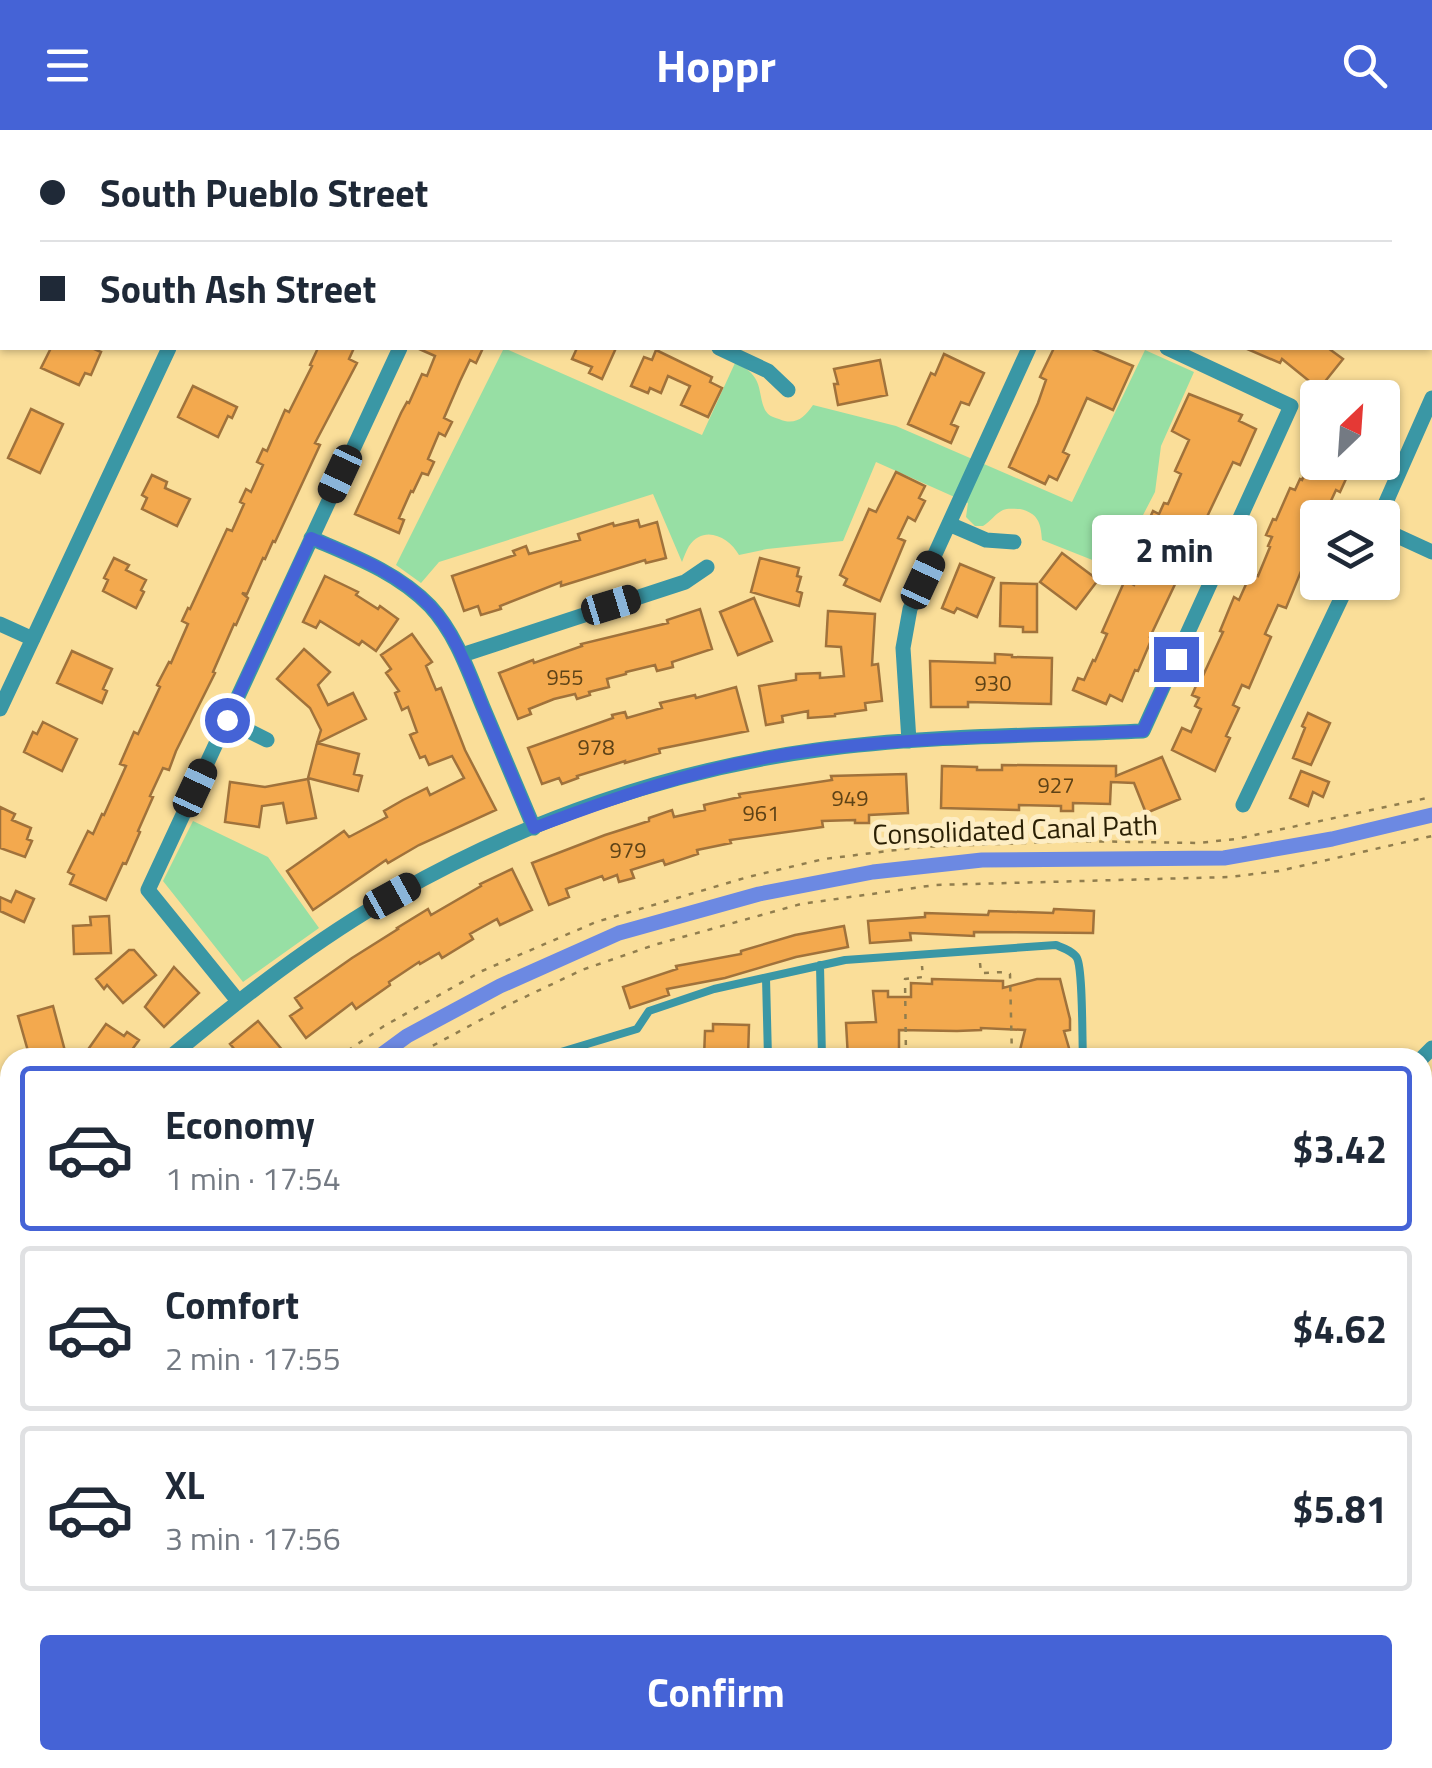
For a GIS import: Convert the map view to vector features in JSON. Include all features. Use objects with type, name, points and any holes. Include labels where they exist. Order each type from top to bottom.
[{"type":"street","points":[[0,709],[167,350]]},
{"type":"street","points":[[238,1001],[148,890],[399,350]]},
{"type":"street","points":[[723,350],[768,371],[788,390]]},
{"type":"street","points":[[909,741],[903,648],[910,609],[1028,350]]},
{"type":"street","points":[[181,1048],[294,959],[392,896],[456,861],[627,794],[708,770],[820,749],[909,741],[1143,731],[1292,406],[1172,350]]},
{"type":"street","points":[[1388,500],[1427,421],[1432,398]]},
{"type":"street","points":[[949,524],[986,540],[1014,542]]},
{"type":"street","points":[[311,538],[378,567],[429,604],[462,655],[534,828]]},
{"type":"street","points":[[1400,538],[1432,552]]},
{"type":"street","points":[[462,655],[685,582],[707,567]]},
{"type":"street","points":[[1243,806],[1340,600]]},
{"type":"street","points":[[0,624],[33,639]]},
{"type":"street","points":[[227,720],[267,740]]},
{"type":"lane","points":[[574,1048],[636,1029],[649,1012],[714,989],[820,965],[1056,945],[1067,948],[1077,958],[1083,1048]]},
{"type":"lane","points":[[820,965],[822,1048]]},
{"type":"lane","points":[[766,978],[768,1048]]},
{"type":"path","name":"Consolidated Canal Path","points":[[352,1048],[482,971],[596,922],[824,859],[920,847],[1075,841],[1198,843],[1236,839],[1432,797]]},
{"type":"path","points":[[429,1048],[582,970],[654,945],[801,904],[935,885],[1229,877],[1315,863],[1432,836]]},
{"type":"path","points":[[980,950],[980,973],[1010,974],[1012,1048]]},
{"type":"path","points":[[906,1048],[904,979],[922,977],[920,954]]},
{"type":"green space","points":[[503,350],[702,435],[735,363],[755,378],[765,410],[773,417],[794,421],[813,405],[896,426],[1072,502],[1145,350],[1194,372],[1161,446],[1155,492],[1115,569],[1042,540],[1037,520],[1020,509],[1005,509],[983,526],[975,526],[966,517],[968,503],[876,462],[843,541],[739,555],[723,538],[709,534],[695,539],[682,562],[653,494],[439,562],[421,583],[396,565]]},
{"type":"green space","points":[[193,821],[268,857],[319,928],[243,982],[163,881]]},
{"type":"building","points":[[50,350],[101,352],[91,375],[85,373],[79,385],[41,368]]},
{"type":"building","points":[[317,350],[353,350],[349,359],[357,363],[315,443],[320,445],[275,542],[247,594],[242,593],[248,598],[215,673],[169,770],[163,768],[140,832],[106,900],[70,884],[74,875],[68,872],[88,831],[93,834],[104,815],[126,766],[120,764],[134,732],[138,734],[188,624],[182,621],[227,529],[232,531],[246,489],[251,492],[263,465],[257,462],[263,449],[267,451],[285,410],[289,412]]},
{"type":"building","points":[[422,350],[482,350],[476,363],[470,360],[460,381],[444,418],[452,422],[445,436],[439,433],[428,459],[434,462],[428,475],[422,473],[411,491],[399,518],[404,520],[399,533],[355,514],[401,413],[422,374],[427,376],[435,356]]},
{"type":"building","points":[[576,350],[615,350],[602,379],[589,373],[592,367],[572,359]]},
{"type":"building","points":[[656,350],[712,377],[710,382],[722,388],[708,417],[681,405],[690,386],[668,376],[661,393],[631,386],[644,357],[652,360]]},
{"type":"building","points":[[1053,350],[1095,350],[1133,366],[1113,410],[1087,398],[1063,452],[1069,455],[1057,480],[1049,476],[1045,484],[1009,467],[1046,380],[1040,377]]},
{"type":"building","points":[[1250,350],[1331,350],[1343,359],[1326,380],[1308,380],[1282,359],[1280,363]]},
{"type":"building","points":[[944,354],[984,373],[969,405],[961,402],[951,424],[958,427],[951,443],[908,424]]},
{"type":"building","points":[[880,360],[887,395],[838,405],[834,369]]},
{"type":"building","points":[[193,386],[237,407],[218,437],[178,417]]},
{"type":"building","points":[[1189,394],[1242,415],[1239,421],[1256,429],[1240,465],[1233,462],[1122,701],[1110,695],[1106,704],[1073,690],[1078,678],[1084,680],[1095,661],[1107,634],[1102,632],[1125,580],[1134,585],[1147,559],[1140,556],[1150,536],[1143,533],[1153,511],[1159,514],[1164,503],[1168,504],[1181,474],[1175,471],[1189,440],[1172,431]]},
{"type":"building","points":[[31,409],[63,424],[40,473],[8,458]]},
{"type":"building","points":[[896,472],[925,486],[919,498],[925,501],[915,521],[908,517],[898,538],[905,541],[880,601],[844,585],[847,579],[840,575],[869,509],[876,512]]},
{"type":"building","points":[[152,475],[167,482],[165,488],[190,499],[177,526],[142,509],[147,498],[142,495]]},
{"type":"building","points":[[1300,479],[1346,480],[1331,500],[1300,500],[1300,574],[1286,608],[1278,605],[1265,634],[1271,637],[1249,688],[1242,685],[1233,705],[1239,708],[1215,771],[1172,750],[1182,728],[1191,732],[1201,709],[1195,706],[1199,698],[1192,695],[1223,632],[1220,631],[1234,597],[1239,600],[1251,573],[1258,576],[1272,537],[1266,535],[1290,488],[1295,490]]},
{"type":"building","points":[[638,520],[640,527],[657,522],[666,558],[646,563],[645,560],[561,586],[561,582],[481,615],[478,606],[464,611],[452,576],[515,555],[513,551],[526,546],[529,554],[580,540],[578,534],[613,523],[614,526]]},
{"type":"building","points":[[1062,553],[1098,580],[1076,609],[1040,582]]},
{"type":"building","points":[[114,558],[129,565],[126,570],[146,580],[136,608],[103,591],[108,580],[104,578]]},
{"type":"building","points":[[760,558],[799,568],[799,606],[751,592]]},
{"type":"building","points":[[960,564],[994,578],[977,617],[957,608],[954,613],[942,608]]},
{"type":"building","points":[[325,576],[398,619],[376,651],[320,621],[316,628],[303,622]]},
{"type":"building","points":[[1001,583],[1037,584],[1037,632],[1000,626]]},
{"type":"building","points":[[754,598],[772,641],[738,655],[720,612]]},
{"type":"building","points":[[700,609],[712,649],[672,662],[673,667],[657,671],[655,665],[626,672],[607,679],[609,687],[577,699],[575,694],[554,699],[529,709],[531,714],[518,719],[499,673],[581,644],[668,623],[667,620]]},
{"type":"building","points":[[828,611],[875,614],[872,665],[878,664],[882,701],[865,703],[866,710],[835,716],[808,718],[808,711],[782,716],[783,722],[766,725],[759,686],[796,680],[796,674],[844,676],[841,647],[826,646]]},
{"type":"building","points":[[412,634],[432,662],[426,666],[436,690],[441,688],[465,750],[496,810],[388,863],[386,860],[313,910],[287,871],[344,831],[349,837],[387,817],[384,811],[403,800],[427,788],[430,795],[464,778],[452,756],[429,765],[425,756],[420,758],[410,735],[417,732],[408,707],[402,710],[395,693],[399,691],[386,673],[391,669],[381,655]]},
{"type":"building","points":[[304,649],[330,672],[318,685],[328,705],[353,693],[366,719],[317,743],[321,730],[310,708],[277,679]]},
{"type":"building","points":[[72,651],[112,669],[102,703],[57,683]]},
{"type":"building","points":[[995,654],[1052,658],[1051,704],[968,702],[968,707],[931,707],[930,661],[995,663]]},
{"type":"building","points":[[736,687],[748,731],[659,749],[660,753],[577,776],[562,784],[559,778],[542,784],[528,748],[613,718],[612,715],[625,712],[627,718],[662,708],[660,703]]},
{"type":"building","points":[[1308,713],[1330,723],[1311,765],[1293,758]]},
{"type":"building","points":[[43,722],[77,739],[62,771],[24,752],[33,732],[37,734]]},
{"type":"building","points":[[317,743],[359,754],[354,774],[362,776],[358,791],[308,778]]},
{"type":"building","points":[[1162,757],[1180,799],[1146,813],[1134,783],[1111,782],[1110,804],[1073,803],[1073,811],[1061,811],[1061,806],[1019,805],[1019,810],[941,808],[942,766],[1002,770],[1002,765],[1116,766],[1116,776]]},
{"type":"building","points":[[1301,771],[1329,782],[1323,797],[1313,792],[1308,806],[1290,798]]},
{"type":"building","points":[[906,774],[908,813],[869,815],[869,823],[822,821],[823,827],[730,840],[731,843],[697,850],[698,854],[665,865],[663,860],[631,870],[634,878],[619,882],[617,875],[604,880],[602,876],[566,889],[569,897],[549,905],[532,863],[672,810],[674,817],[705,810],[704,805],[740,797],[739,794],[832,780],[831,776]]},
{"type":"building","points":[[308,779],[316,818],[287,823],[283,803],[262,806],[259,827],[225,822],[230,782],[265,787]]},
{"type":"building","points":[[0,807],[15,814],[12,820],[31,828],[27,839],[32,841],[25,857],[0,848]]},
{"type":"building","points":[[512,869],[532,910],[500,925],[497,919],[470,934],[473,939],[442,958],[439,953],[419,962],[356,1009],[352,1003],[306,1038],[290,1016],[302,1008],[295,998],[428,909],[431,915]]},
{"type":"building","points":[[16,891],[34,899],[24,922],[0,911],[0,897],[11,902]]},
{"type":"building","points":[[1054,909],[1094,911],[1093,933],[910,933],[911,940],[870,943],[868,921],[925,917],[925,913],[1053,913]]},
{"type":"building","points":[[109,916],[111,953],[74,954],[73,926],[91,925],[90,917]]},
{"type":"building","points":[[844,926],[848,947],[667,989],[669,995],[630,1008],[623,987],[677,969],[676,966],[741,954],[795,935]]},
{"type":"building","points":[[129,950],[134,950],[156,975],[123,1003],[96,979]]},
{"type":"building","points":[[174,967],[199,993],[164,1027],[145,1007]]},
{"type":"building","points":[[932,979],[1003,981],[1003,988],[1037,979],[1060,979],[1070,1019],[1070,1030],[1064,1031],[1069,1048],[1020,1048],[1025,1030],[981,1028],[899,1030],[899,1048],[847,1048],[846,1023],[876,1022],[873,991],[888,991],[888,997],[911,997],[911,983],[932,984]]},
{"type":"building","points":[[53,1006],[64,1048],[27,1048],[18,1016]]},
{"type":"building","points":[[258,1021],[281,1048],[233,1048],[230,1044]]},
{"type":"building","points":[[106,1024],[139,1040],[133,1048],[89,1048]]},
{"type":"building","points":[[713,1024],[749,1025],[748,1048],[704,1048],[705,1031],[713,1031]]},
{"type":"waterway","points":[[391,1048],[500,986],[619,933],[759,894],[873,872],[982,860],[1224,858],[1332,839],[1432,815]]},
{"type":"route","points":[[227,720],[311,538],[378,567],[429,604],[462,655],[534,828],[652,785],[726,766],[820,749],[909,741],[1143,731],[1176,659]]}]
